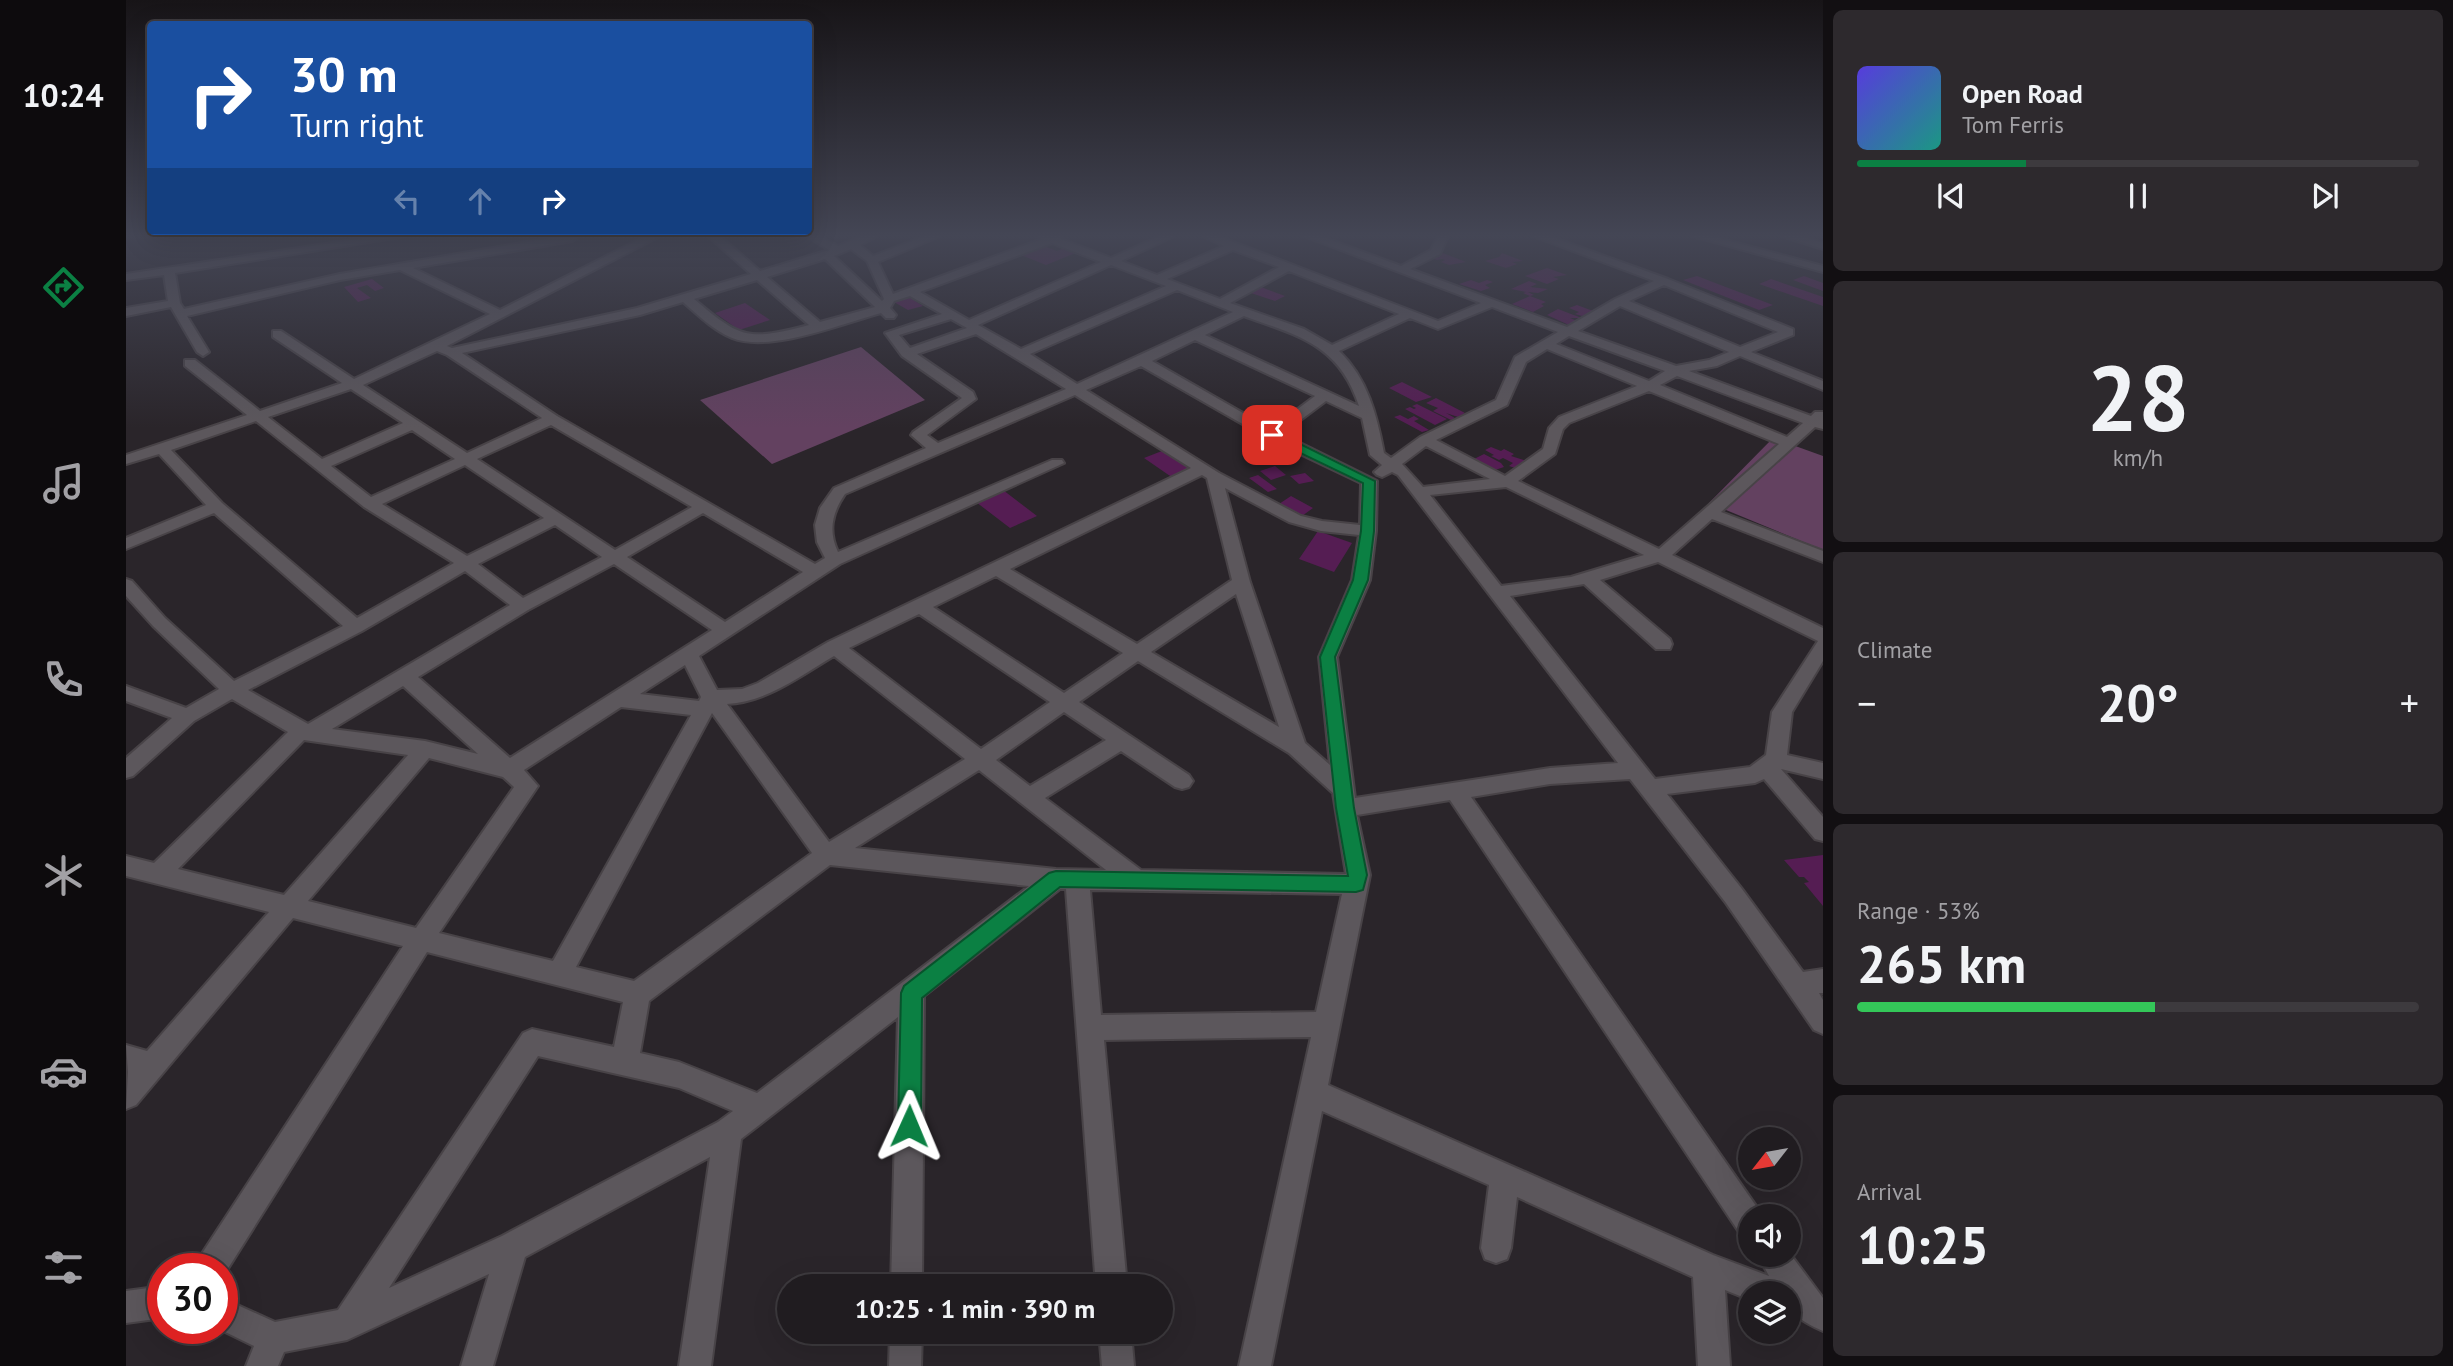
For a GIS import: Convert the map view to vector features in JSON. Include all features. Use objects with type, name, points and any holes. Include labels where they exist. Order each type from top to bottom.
[{"type":"street","points":[[175,300],[177,308],[203,352]]},
{"type":"street","points":[[126,312],[177,308],[221,300]]},
{"type":"street","points":[[470,300],[501,315]]},
{"type":"street","points":[[126,460],[259,417],[444,349],[531,300]]},
{"type":"street","points":[[444,349],[621,316],[676,300]]},
{"type":"street","points":[[688,300],[727,331],[744,340],[772,339],[818,327],[895,300]]},
{"type":"street","points":[[788,300],[818,327]]},
{"type":"street","points":[[883,300],[906,329]]},
{"type":"street","points":[[886,300],[887,304]]},
{"type":"street","points":[[926,300],[1076,388],[1209,472],[1295,519],[1321,526],[1368,531]]},
{"type":"street","points":[[907,353],[1031,300]]},
{"type":"street","points":[[1020,354],[1145,300]]},
{"type":"street","points":[[1212,300],[1307,336],[1331,350],[1357,382],[1370,416],[1377,455],[1403,472],[1419,492],[1734,896],[1823,1021]]},
{"type":"street","points":[[1220,303],[1226,300]]},
{"type":"street","points":[[1372,300],[1438,326],[1492,303]]},
{"type":"street","points":[[1483,300],[1820,419]]},
{"type":"street","points":[[1369,481],[1425,440],[1502,402],[1520,360],[1622,300]]},
{"type":"street","points":[[1419,492],[1506,482],[1550,450],[1556,428],[1564,420],[1651,385],[1677,370],[1712,363],[1789,332],[1710,300]]},
{"type":"street","points":[[1619,301],[1823,386]]},
{"type":"street","points":[[834,561],[825,546],[824,522],[826,508],[839,491],[1142,361],[1244,312]]},
{"type":"street","points":[[935,448],[918,435],[969,399],[968,395],[907,353],[891,333],[952,314]]},
{"type":"street","points":[[1331,350],[1409,314]]},
{"type":"street","points":[[277,334],[725,630]]},
{"type":"street","points":[[1196,336],[1370,416]]},
{"type":"street","points":[[1546,344],[1788,442]]},
{"type":"street","points":[[444,349],[552,419],[816,572]]},
{"type":"street","points":[[1142,361],[1272,435],[1369,481]]},
{"type":"street","points":[[190,363],[370,505],[466,564],[522,606]]},
{"type":"street","points":[[1272,435],[1324,396]]},
{"type":"street","points":[[370,505],[552,419]]},
{"type":"street","points":[[1496,592],[1587,578],[1661,556],[1788,442],[1820,419]]},
{"type":"street","points":[[320,464],[413,424]]},
{"type":"street","points":[[1425,440],[1823,636]]},
{"type":"street","points":[[162,449],[216,506],[356,626]]},
{"type":"street","points":[[126,585],[159,622],[232,690],[305,732],[425,749],[508,769],[834,561],[1057,463]]},
{"type":"street","points":[[618,699],[708,703],[743,696],[765,688],[835,647],[1209,472]]},
{"type":"street","points":[[1209,472],[1241,582],[1296,747]]},
{"type":"street","points":[[1255,1366],[1358,875],[1344,799],[1328,657],[1361,580],[1368,531],[1369,481]]},
{"type":"street","points":[[126,544],[216,506]]},
{"type":"street","points":[[158,874],[305,732],[406,678],[522,606],[703,506]]},
{"type":"street","points":[[1710,513],[1823,557]]},
{"type":"street","points":[[126,770],[187,716],[555,518]]},
{"type":"street","points":[[997,569],[1296,747],[1344,799]]},
{"type":"street","points":[[1587,578],[1663,644]]},
{"type":"street","points":[[625,1062],[637,994],[826,855],[981,760],[1241,582]]},
{"type":"street","points":[[920,606],[1182,781]]},
{"type":"street","points":[[1649,788],[1755,775],[1771,764],[1780,744],[1782,712],[1823,646]]},
{"type":"street","points":[[835,647],[1136,880]]},
{"type":"street","points":[[688,654],[708,703],[826,855],[1066,879],[1356,884]]},
{"type":"street","points":[[220,1253],[421,940],[527,786],[406,678]]},
{"type":"street","points":[[126,693],[187,716]]},
{"type":"street","points":[[559,974],[708,703]]},
{"type":"street","points":[[1029,797],[1123,740]]},
{"type":"street","points":[[126,1095],[138,1061],[288,906],[425,749]]},
{"type":"street","points":[[1771,764],[1823,771]]},
{"type":"street","points":[[1771,764],[1823,832]]},
{"type":"street","points":[[1344,799],[1455,790],[1550,776],[1635,770]]},
{"type":"street","points":[[1455,790],[1738,1204]]},
{"type":"street","points":[[126,866],[637,994]]},
{"type":"street","points":[[238,1327],[268,1352],[347,1324],[513,1247],[728,1132],[1066,879]]},
{"type":"street","points":[[1066,879],[1089,1028],[1110,1274]]},
{"type":"street","points":[[1797,985],[1823,982]]},
{"type":"street","points":[[907,1274],[911,993]]},
{"type":"street","points":[[1089,1028],[1327,1024]]},
{"type":"street","points":[[347,1324],[532,1042],[679,1074],[761,1108]]},
{"type":"street","points":[[1312,1092],[1742,1281]]},
{"type":"street","points":[[695,1366],[728,1132]]},
{"type":"street","points":[[1496,1248],[1505,1177]]},
{"type":"street","points":[[477,1366],[513,1247]]},
{"type":"street","points":[[1781,1267],[1807,1307]]},
{"type":"street","points":[[1708,1268],[1714,1366]]},
{"type":"street","points":[[126,1307],[147,1304]]},
{"type":"street","points":[[905,1366],[906,1344]]},
{"type":"street","points":[[1116,1344],[1118,1366]]},
{"type":"shaded area","points":[[861,347],[925,400],[772,464],[700,400]]},
{"type":"shaded area","points":[[1773,438],[1823,456],[1823,550],[1709,503]]},
{"type":"building","points":[[913,300],[923,306],[908,310],[894,302]]},
{"type":"building","points":[[1522,300],[1546,302],[1533,312],[1512,304]]},
{"type":"building","points":[[1733,300],[1759,300],[1773,305],[1759,310]]},
{"type":"building","points":[[1805,300],[1823,300],[1823,306]]},
{"type":"building","points":[[745,303],[770,320],[739,330],[715,313]]},
{"type":"building","points":[[1577,305],[1593,311],[1582,316],[1575,314],[1579,312],[1569,308]]},
{"type":"building","points":[[1558,309],[1582,318],[1570,318],[1577,321],[1569,325],[1547,315]]},
{"type":"building","points":[[1402,382],[1432,397],[1416,402],[1389,388]]},
{"type":"building","points":[[1436,398],[1465,413],[1458,417],[1446,413],[1455,418],[1451,420],[1433,411],[1438,408],[1426,403]]},
{"type":"building","points":[[1417,404],[1447,419],[1435,425],[1405,409],[1414,409],[1416,408],[1412,406]]},
{"type":"building","points":[[1400,415],[1408,419],[1414,416],[1419,419],[1414,421],[1429,430],[1422,432],[1394,417]]},
{"type":"building","points":[[1491,447],[1501,451],[1504,449],[1514,454],[1511,456],[1527,461],[1515,468],[1509,466],[1513,463],[1503,458],[1499,460],[1485,450]]},
{"type":"building","points":[[1167,449],[1196,469],[1173,478],[1144,458]]},
{"type":"building","points":[[1484,454],[1504,467],[1489,472],[1470,461]]},
{"type":"building","points":[[1275,466],[1286,475],[1271,480],[1260,471]]},
{"type":"building","points":[[1305,473],[1314,481],[1299,484],[1290,476]]},
{"type":"building","points":[[1258,475],[1277,489],[1268,492],[1249,478]]},
{"type":"building","points":[[1003,490],[1037,516],[1010,528],[976,502]]},
{"type":"building","points":[[1291,496],[1313,508],[1302,516],[1279,504]]},
{"type":"building","points":[[1318,531],[1352,543],[1334,572],[1299,559]]},
{"type":"building","points":[[1823,855],[1823,906],[1804,883],[1809,882],[1804,877],[1799,877],[1784,860]]},
{"type":"route","points":[[909,1126],[911,993],[1056,879],[1356,884],[1358,875],[1345,808],[1328,657],[1361,580],[1368,531],[1369,481],[1272,435]]}]
